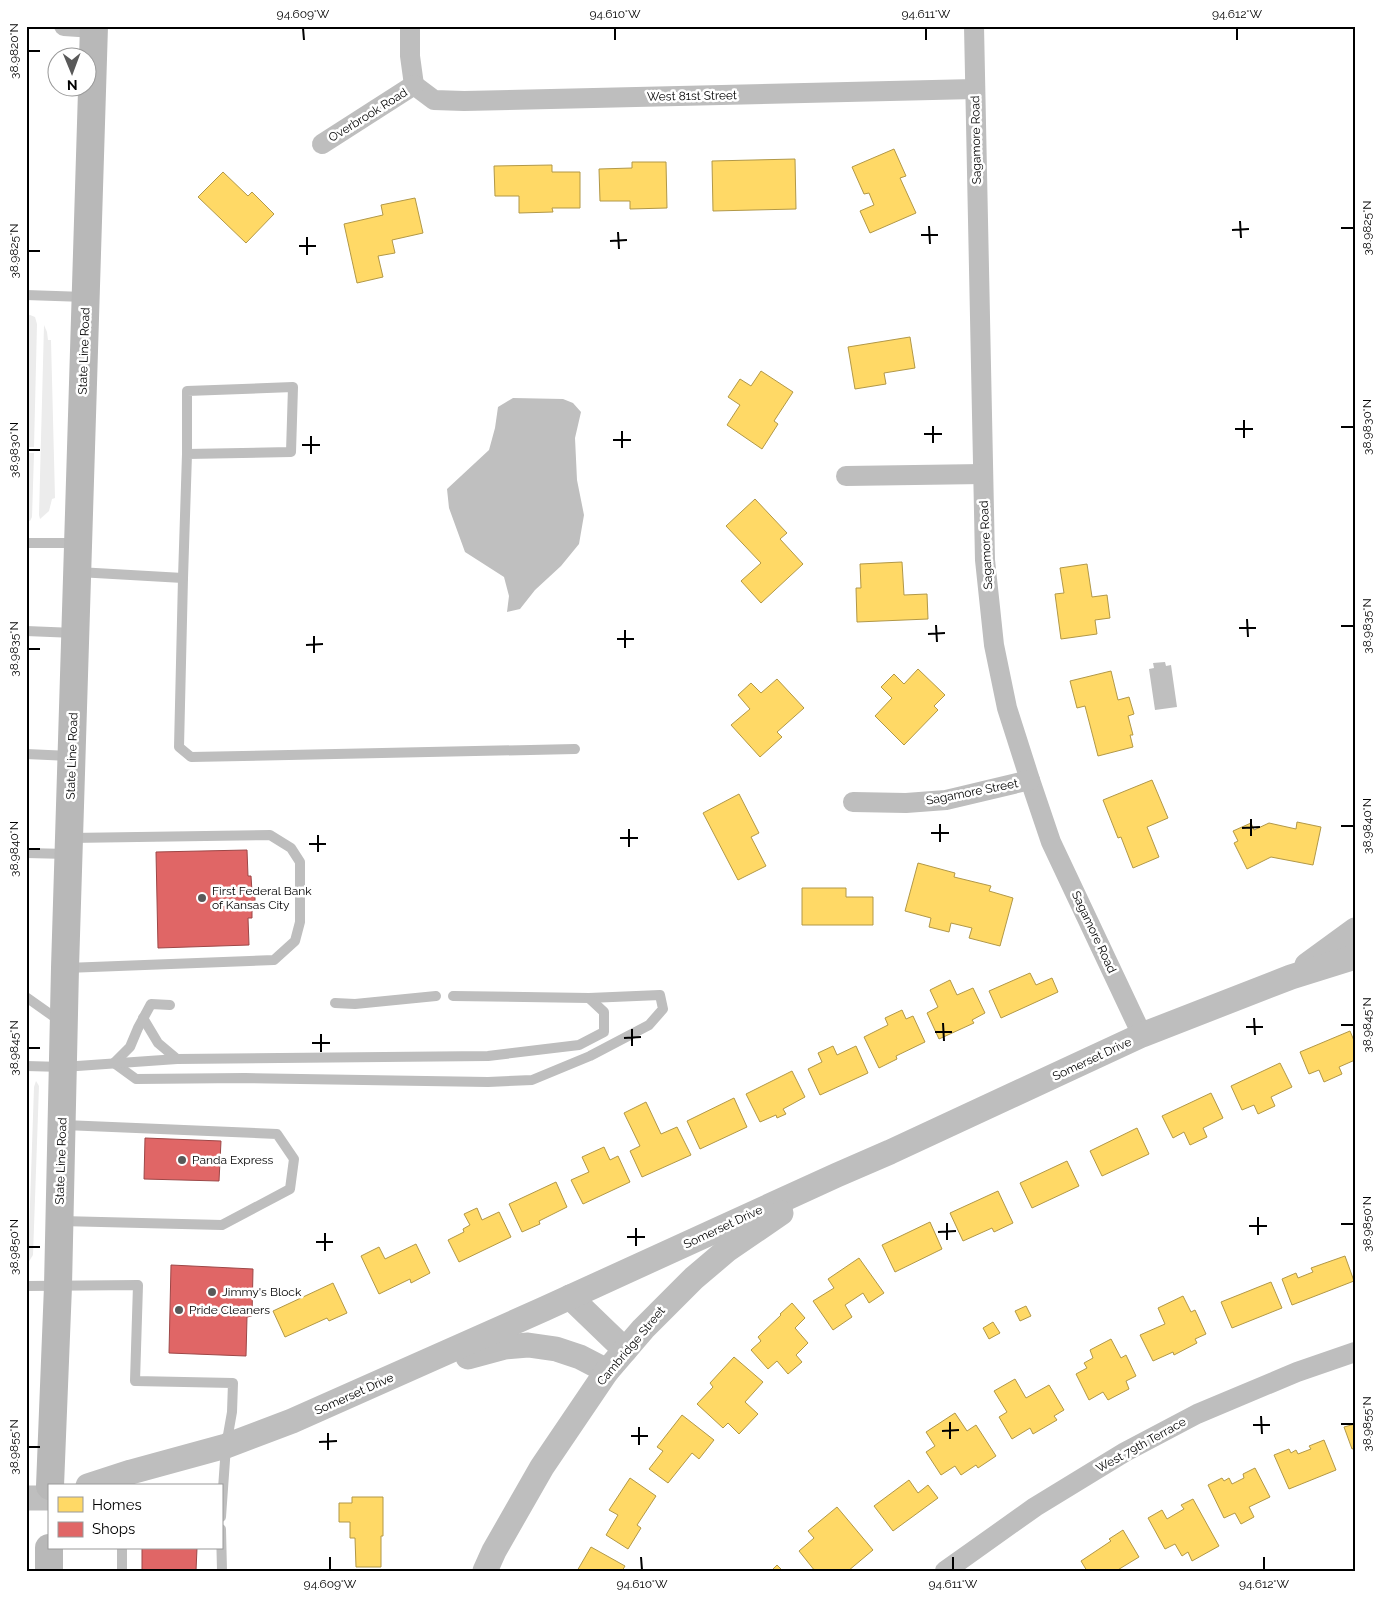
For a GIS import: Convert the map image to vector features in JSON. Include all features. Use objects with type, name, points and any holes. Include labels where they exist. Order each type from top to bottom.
[{"type":"main road","name":"State Line Road","points":[[50,1484],[60,1221],[65,968],[76,633],[76,572],[94,27]]},
{"type":"main road","points":[[49,1550],[49,1571]]},
{"type":"street","points":[[64,26],[94,27]]},
{"type":"street","name":"Overbrook Road","points":[[322,144],[414,85],[410,56],[410,26]]},
{"type":"street","name":"Sagamore Road","points":[[974,26],[985,560],[994,645],[1007,708],[1051,842],[1142,1035]]},
{"type":"street","name":"West 81st Street","points":[[414,85],[434,100],[464,101],[975,90]]},
{"type":"street","points":[[846,476],[983,474]]},
{"type":"street","name":"Sagamore Street","points":[[854,802],[906,804],[946,800],[1030,780]]},
{"type":"street","points":[[1291,977],[1355,930]]},
{"type":"street","name":"Somerset Drive","points":[[100,1484],[117,1481],[226,1446],[292,1421],[890,1152],[1142,1035],[1291,977],[1355,957]]},
{"type":"street","name":"Cambridge Street","points":[[485,1571],[494,1551],[542,1467],[607,1371],[625,1350],[664,1307],[727,1250],[837,1175]]},
{"type":"street","points":[[570,1297],[625,1350]]},
{"type":"street","points":[[419,1365],[463,1358],[505,1347],[528,1345],[556,1349],[580,1357],[607,1371]]},
{"type":"street","name":"West 79th Terrace","points":[[945,1571],[1035,1507],[1125,1452],[1197,1414],[1297,1372],[1355,1352]]},
{"type":"street","points":[[26,1498],[48,1498]]},
{"type":"lane","points":[[26,295],[86,297]]},
{"type":"lane","points":[[187,454],[291,452],[293,387],[187,392],[187,454],[178,747],[190,757],[575,749]]},
{"type":"lane","points":[[26,543],[78,543]]},
{"type":"lane","points":[[76,572],[183,578]]},
{"type":"lane","points":[[26,631],[76,633]]},
{"type":"lane","points":[[26,754],[72,756]]},
{"type":"lane","points":[[26,853],[70,846],[270,834],[291,848],[300,862],[300,922],[296,940],[274,960],[65,968]]},
{"type":"lane","points":[[114,1063],[136,1079],[245,1078],[488,1082],[532,1080],[590,1056],[648,1025],[663,1010],[660,995],[589,998],[453,996]]},
{"type":"lane","points":[[336,1003],[355,1004],[436,996]]},
{"type":"lane","points":[[26,997],[64,1024]]},
{"type":"lane","points":[[26,1066],[63,1067],[177,1059],[488,1056],[579,1045],[604,1032],[604,1012],[589,998]]},
{"type":"lane","points":[[114,1063],[130,1047],[151,1004],[170,1004]]},
{"type":"lane","points":[[143,1018],[158,1043],[177,1059]]},
{"type":"lane","points":[[60,1221],[222,1225],[290,1189],[294,1159],[277,1134],[62,1125]]},
{"type":"lane","points":[[26,1286],[138,1284],[135,1381],[233,1383],[232,1412],[226,1446],[222,1503]]},
{"type":"lane","points":[[122,1550],[122,1571]]},
{"type":"lane","points":[[222,1550],[222,1571]]},
{"type":"shaded area","points":[[26,316],[35,317],[37,324],[34,447],[26,447]]},
{"type":"shaded area","points":[[44,325],[48,340],[51,340],[55,498],[52,499],[49,511],[40,519],[39,515]]},
{"type":"shaded area","points":[[513,398],[563,399],[573,403],[581,412],[575,438],[577,480],[584,515],[579,544],[561,566],[535,590],[520,609],[507,612],[509,596],[504,577],[465,552],[449,508],[447,489],[489,450],[498,407]]},
{"type":"shaded area","points":[[26,453],[34,453],[32,517],[30,521],[26,520]]},
{"type":"shaded area","points":[[1165,662],[1166,666],[1171,665],[1177,707],[1155,710],[1149,669],[1154,668],[1153,663]]},
{"type":"shaded area","points":[[28,1081],[29,1086],[26,1164],[26,1082]]},
{"type":"shaded area","points":[[36,1081],[39,1086],[33,1255],[28,1263],[34,1087]]},
{"type":"building: Homes","points":[[894,149],[906,176],[900,178],[916,213],[870,233],[860,211],[874,205],[869,193],[864,194],[852,167]]},
{"type":"building: Homes","points":[[795,159],[796,209],[713,211],[712,161]]},
{"type":"building: Homes","points":[[632,162],[666,162],[667,208],[630,209],[630,201],[600,201],[599,169],[632,168]]},
{"type":"building: Homes","points":[[552,165],[552,172],[580,172],[580,208],[552,208],[553,212],[519,213],[519,196],[495,196],[494,166]]},
{"type":"building: Homes","points":[[223,172],[248,196],[252,192],[274,214],[246,243],[198,197]]},
{"type":"building: Homes","points":[[415,198],[423,233],[392,240],[395,253],[378,256],[383,277],[357,283],[344,224],[383,215],[381,205]]},
{"type":"building: Homes","points":[[910,337],[915,368],[884,373],[886,384],[855,389],[848,347]]},
{"type":"building: Homes","points":[[761,371],[793,392],[774,421],[778,424],[762,449],[727,425],[740,405],[728,397],[740,379],[751,386]]},
{"type":"building: Homes","points":[[755,499],[787,533],[780,539],[803,564],[761,603],[741,581],[761,563],[726,526]]},
{"type":"building: Homes","points":[[902,562],[904,595],[927,594],[928,619],[857,622],[856,588],[861,588],[860,564]]},
{"type":"building: Homes","points":[[1087,564],[1092,597],[1107,595],[1110,618],[1095,620],[1097,634],[1061,639],[1055,594],[1064,593],[1060,568]]},
{"type":"building: Homes","points":[[918,669],[945,695],[934,706],[938,710],[904,745],[875,716],[892,698],[881,687],[894,674],[904,684]]},
{"type":"building: Homes","points":[[1111,671],[1118,700],[1129,697],[1134,714],[1128,716],[1133,735],[1130,735],[1133,747],[1098,756],[1085,706],[1077,708],[1070,681]]},
{"type":"building: Homes","points":[[777,679],[804,708],[777,732],[782,737],[760,757],[731,725],[750,709],[738,695],[751,683],[761,693]]},
{"type":"building: Homes","points":[[1152,780],[1168,818],[1147,827],[1159,857],[1133,868],[1121,837],[1118,838],[1103,800]]},
{"type":"building: Homes","points":[[739,794],[759,833],[751,837],[766,866],[738,880],[703,813]]},
{"type":"building: Homes","points":[[1297,822],[1321,827],[1313,865],[1271,857],[1247,869],[1234,843],[1238,841],[1233,831],[1251,823],[1254,830],[1269,823],[1296,829]]},
{"type":"building: Homes","points":[[918,863],[955,873],[954,877],[991,886],[989,891],[1013,898],[1000,946],[969,938],[972,928],[951,923],[949,932],[929,927],[931,918],[905,911]]},
{"type":"building: Homes","points":[[802,888],[846,888],[846,897],[873,897],[873,925],[802,925]]},
{"type":"building: Homes","points":[[1030,973],[1036,985],[1052,978],[1058,992],[1001,1018],[989,991]]},
{"type":"building: Homes","points":[[950,980],[957,995],[973,988],[985,1013],[972,1020],[974,1023],[939,1039],[927,1013],[938,1007],[930,990]]},
{"type":"building: Homes","points":[[902,1010],[906,1019],[913,1016],[925,1042],[896,1056],[897,1059],[879,1068],[864,1037],[888,1025],[885,1018]]},
{"type":"building: Homes","points":[[1350,1031],[1355,1043],[1355,1060],[1339,1067],[1342,1074],[1324,1082],[1319,1070],[1309,1074],[1300,1052]]},
{"type":"building: Homes","points":[[833,1046],[837,1055],[856,1046],[868,1073],[820,1095],[808,1069],[822,1062],[818,1053]]},
{"type":"building: Homes","points":[[1280,1063],[1292,1087],[1271,1097],[1275,1106],[1258,1114],[1254,1105],[1242,1110],[1231,1086]]},
{"type":"building: Homes","points":[[792,1071],[805,1097],[783,1109],[786,1114],[777,1118],[776,1115],[760,1122],[746,1094]]},
{"type":"building: Homes","points":[[1211,1093],[1223,1118],[1203,1128],[1207,1137],[1190,1145],[1184,1132],[1173,1138],[1162,1116]]},
{"type":"building: Homes","points":[[734,1098],[747,1127],[700,1149],[687,1121]]},
{"type":"building: Homes","points":[[646,1102],[661,1134],[677,1127],[691,1155],[642,1177],[630,1151],[640,1146],[624,1113]]},
{"type":"building: Homes","points":[[1137,1128],[1149,1154],[1102,1176],[1090,1151]]},
{"type":"building: Homes","points":[[604,1147],[610,1160],[618,1156],[630,1182],[583,1204],[571,1180],[589,1172],[582,1157]]},
{"type":"building: Homes","points":[[1067,1161],[1079,1186],[1032,1208],[1020,1183]]},
{"type":"building: Homes","points":[[556,1182],[567,1207],[539,1221],[540,1224],[522,1232],[509,1204]]},
{"type":"building: Homes","points":[[998,1191],[1013,1223],[994,1232],[992,1228],[963,1241],[950,1213]]},
{"type":"building: Homes","points":[[477,1208],[482,1220],[499,1212],[511,1237],[459,1262],[448,1240],[464,1232],[463,1229],[470,1225],[464,1214]]},
{"type":"building: Homes","points":[[930,1222],[942,1249],[895,1272],[882,1245]]},
{"type":"building: Homes","points":[[416,1244],[430,1273],[411,1283],[410,1279],[379,1294],[361,1256],[379,1247],[385,1259]]},
{"type":"building: Homes","points":[[1345,1256],[1354,1281],[1292,1305],[1282,1279],[1296,1273],[1298,1278],[1313,1272],[1311,1268]]},
{"type":"building: Homes","points":[[859,1258],[884,1293],[869,1303],[863,1293],[845,1305],[852,1317],[833,1330],[813,1301],[834,1288],[828,1279]]},
{"type":"building: Homes","points":[[1271,1282],[1282,1308],[1232,1328],[1221,1302]]},
{"type":"building: Homes","points":[[333,1283],[347,1313],[329,1321],[327,1318],[285,1337],[273,1311]]},
{"type":"building: Homes","points":[[1183,1296],[1191,1312],[1195,1310],[1206,1334],[1195,1339],[1197,1343],[1174,1355],[1173,1352],[1153,1361],[1140,1335],[1165,1324],[1158,1308]]},
{"type":"building: Homes","points":[[792,1303],[805,1318],[795,1328],[808,1343],[796,1355],[802,1362],[788,1374],[777,1361],[768,1369],[751,1350],[761,1341],[758,1337]]},
{"type":"building: Homes","points":[[1026,1306],[1031,1316],[1020,1321],[1015,1311]]},
{"type":"building: Homes","points":[[993,1322],[1000,1333],[989,1339],[983,1328]]},
{"type":"building: Homes","points":[[1111,1339],[1121,1358],[1126,1355],[1136,1376],[1126,1381],[1129,1389],[1108,1400],[1103,1392],[1089,1400],[1076,1374],[1087,1368],[1084,1363],[1093,1358],[1090,1350]]},
{"type":"building: Homes","points":[[734,1357],[763,1382],[745,1402],[758,1414],[739,1434],[728,1423],[723,1428],[697,1404],[713,1387],[710,1383]]},
{"type":"building: Homes","points":[[1015,1379],[1026,1398],[1049,1385],[1064,1410],[1054,1416],[1057,1420],[1033,1434],[1030,1428],[1012,1439],[999,1417],[1007,1412],[994,1391]]},
{"type":"building: Homes","points":[[955,1413],[967,1431],[976,1425],[996,1456],[978,1468],[976,1465],[961,1475],[955,1466],[941,1475],[926,1452],[935,1446],[926,1432]]},
{"type":"building: Homes","points":[[682,1415],[714,1440],[699,1459],[692,1453],[668,1483],[649,1469],[663,1451],[657,1447]]},
{"type":"building: Homes","points":[[1355,1424],[1355,1448],[1352,1449],[1344,1427]]},
{"type":"building: Homes","points":[[1324,1440],[1336,1470],[1289,1489],[1274,1455],[1289,1449],[1291,1453],[1296,1450],[1298,1454],[1311,1449],[1309,1446]]},
{"type":"building: Homes","points":[[1255,1468],[1270,1497],[1249,1507],[1254,1517],[1241,1524],[1235,1513],[1224,1518],[1208,1485],[1222,1478],[1224,1481],[1229,1478],[1232,1484],[1244,1478],[1243,1474]]},
{"type":"building: Homes","points":[[630,1478],[656,1496],[637,1525],[641,1528],[628,1549],[606,1535],[618,1515],[609,1510]]},
{"type":"building: Homes","points":[[909,1480],[918,1493],[928,1485],[938,1498],[893,1531],[874,1506]]},
{"type":"building: Homes","points":[[352,1497],[383,1497],[381,1567],[356,1567],[355,1538],[350,1538],[350,1522],[339,1522],[339,1503],[352,1503]]},
{"type":"building: Homes","points":[[1193,1499],[1219,1546],[1192,1561],[1188,1552],[1182,1556],[1175,1544],[1165,1549],[1148,1518],[1162,1510],[1167,1519],[1184,1509],[1181,1505]]},
{"type":"building: Homes","points":[[837,1507],[873,1550],[848,1571],[815,1571],[799,1551],[814,1538],[808,1531]]},
{"type":"building: Homes","points":[[1123,1530],[1139,1557],[1116,1571],[1087,1571],[1081,1561],[1111,1541],[1109,1539]]},
{"type":"building: Homes","points":[[591,1547],[625,1566],[622,1571],[577,1571]]},
{"type":"building: Homes","points":[[777,1565],[783,1571],[771,1571]]},
{"type":"building: Shops","points":[[247,850],[248,876],[251,876],[252,892],[255,892],[255,903],[252,903],[252,918],[248,918],[249,945],[158,948],[156,852]]},
{"type":"building: Shops","name":"Panda Express","points":[[145,1138],[221,1141],[219,1181],[144,1179]]},
{"type":"building: Shops","name":"Jimmy's Block","points":[[171,1265],[253,1269],[252,1316],[247,1317],[246,1356],[169,1353]]},
{"type":"building: Shops","points":[[142,1550],[197,1550],[196,1571],[142,1571]]},
{"type":"place","name":"First Federal Bank of Kansas City","points":[[202,898]]},
{"type":"place","name":"Panda Express","points":[[182,1160]]},
{"type":"place","name":"Jimmy's Block","points":[[212,1292]]},
{"type":"place","name":"Pride Cleaners","points":[[179,1310]]}]
